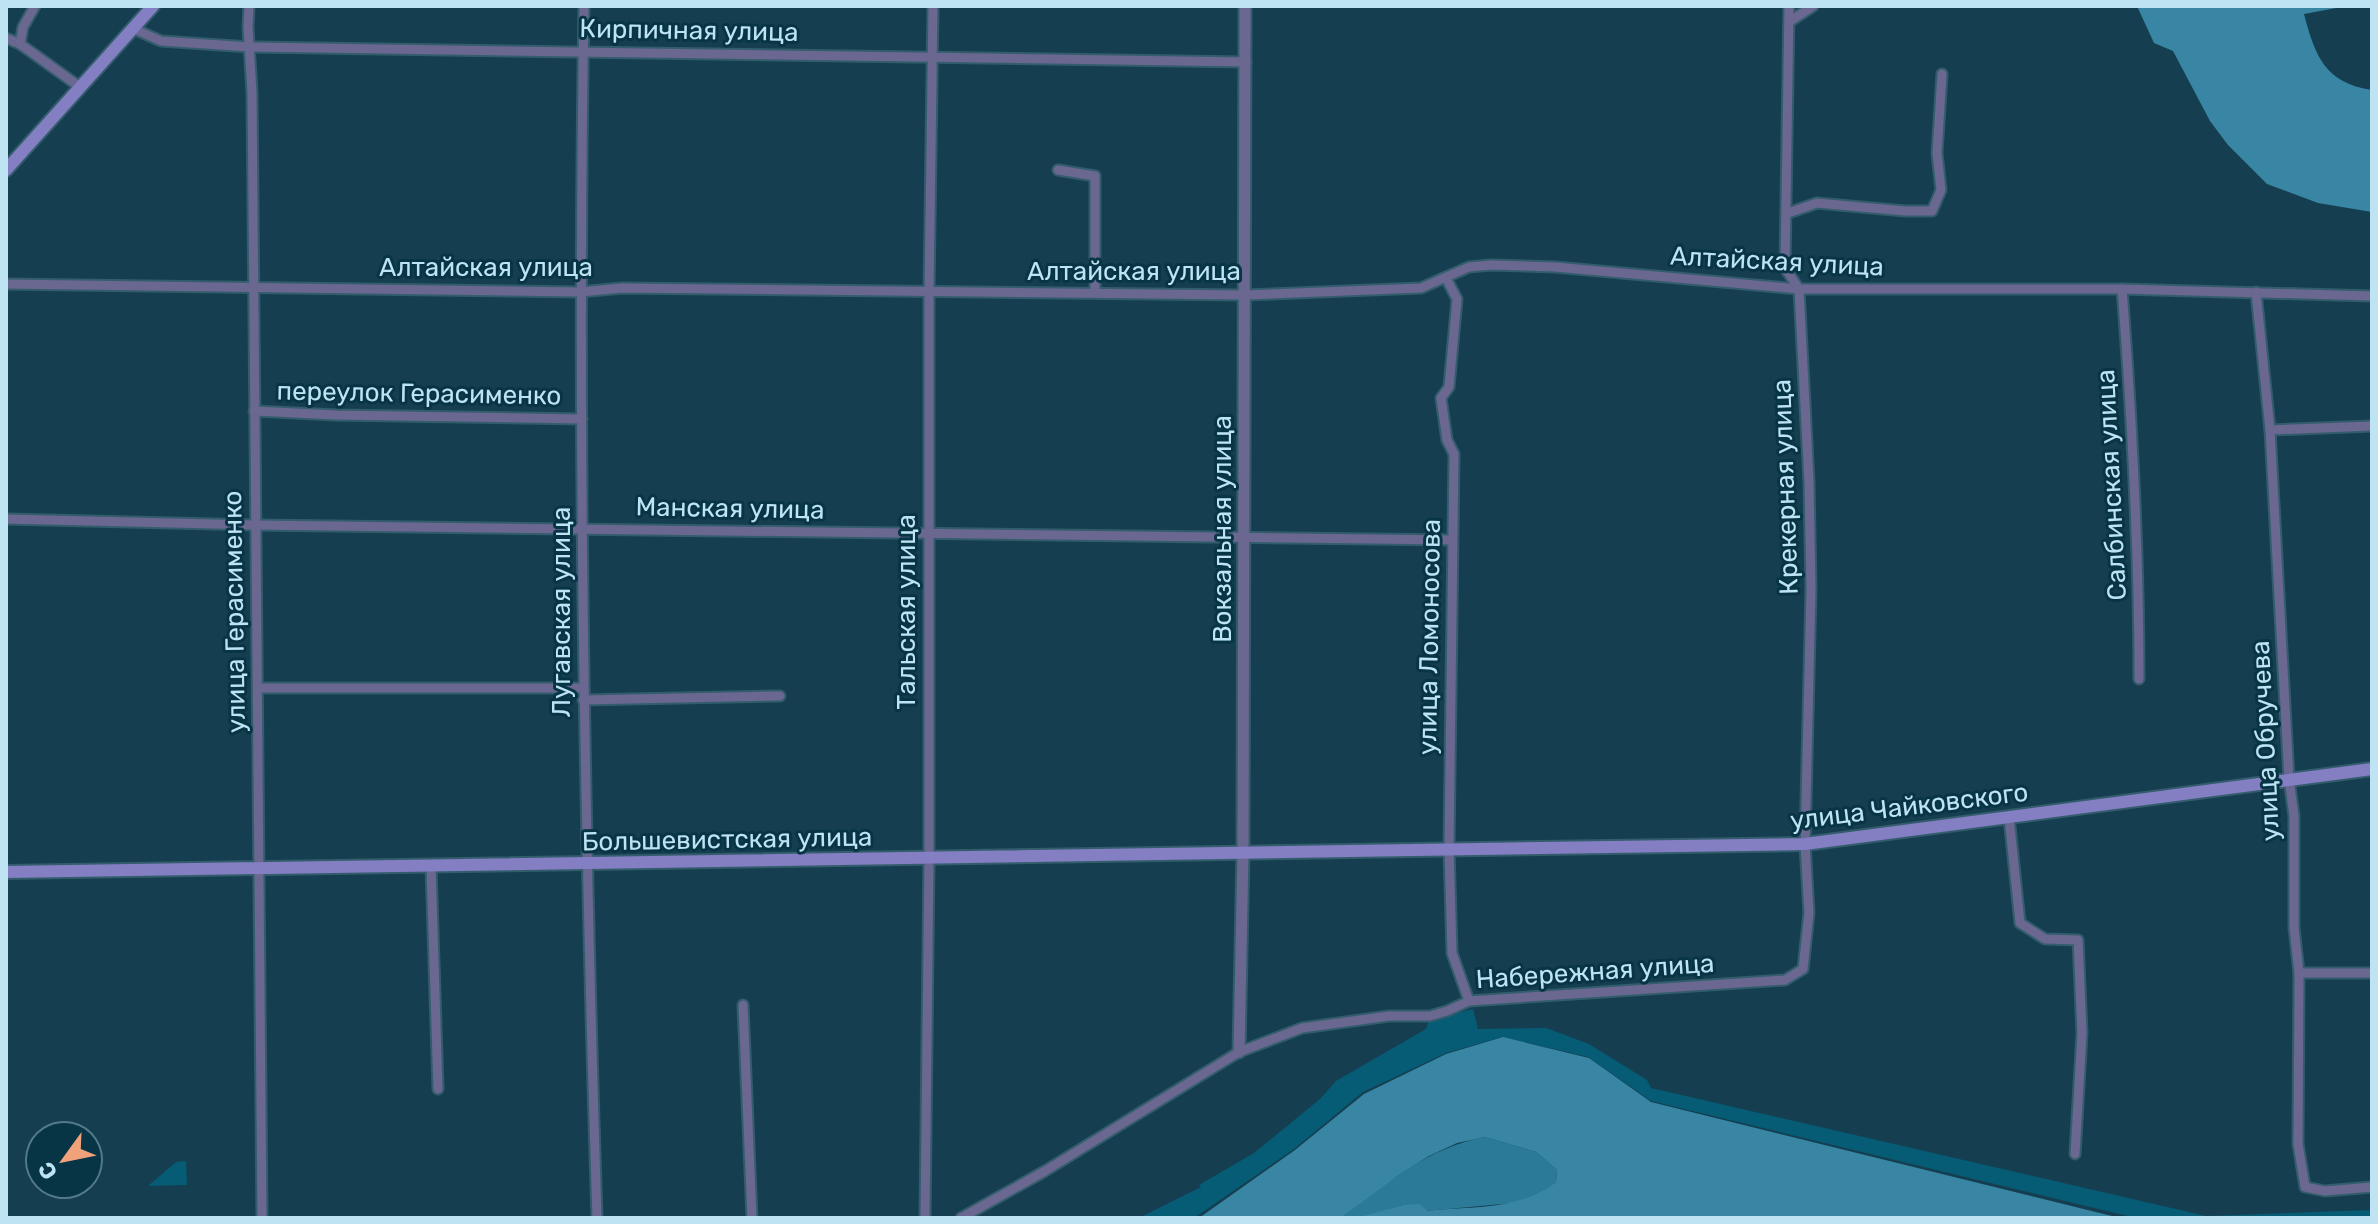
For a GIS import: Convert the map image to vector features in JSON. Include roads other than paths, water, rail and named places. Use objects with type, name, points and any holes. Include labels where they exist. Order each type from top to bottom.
[{"type":"main road","points":[[6,170],[153,6]]},
{"type":"main road","name":"улица Чайковского","points":[[1449,849],[1805,844],[2372,769]]},
{"type":"main road","name":"Большевистская улица","points":[[6,872],[1449,849]]},
{"type":"street","points":[[20,44],[23,27],[35,6]]},
{"type":"street","name":"улица Герасименко","points":[[249,6],[262,1218]]},
{"type":"street","name":"Лугавская улица","points":[[584,6],[580,292],[583,700],[585,863],[597,1218]]},
{"type":"street","name":"Тальская улица","points":[[927,1217],[927,533],[933,6]]},
{"type":"street","name":"Вокзальная улица","points":[[1239,1052],[1245,538],[1245,6]]},
{"type":"street","name":"Крекерная улица","points":[[1789,6],[1785,268],[1799,289],[1811,589],[1805,844],[1809,913],[1803,969]]},
{"type":"street","points":[[1789,22],[1813,6]]},
{"type":"street","name":"Кирпичная улица","points":[[134,29],[161,41],[250,47],[1246,62]]},
{"type":"street","points":[[6,38],[20,44],[80,87]]},
{"type":"street","points":[[1788,213],[1817,203],[1932,211],[1941,190],[1937,153],[1942,74]]},
{"type":"street","points":[[1058,170],[1095,176],[1095,292]]},
{"type":"street","name":"Алтайская улица","points":[[6,284],[580,292],[622,288],[1244,295],[1421,288],[1469,267],[1555,267],[1799,289],[2122,289],[2372,296]]},
{"type":"street","name":"улица Ломоносова","points":[[1446,278],[1457,299],[1449,387],[1441,398],[1447,440],[1454,454],[1449,849],[1452,953],[1469,1001]]},
{"type":"street","name":"Салбинская улица","points":[[2122,289],[2131,400],[2139,679]]},
{"type":"street","name":"улица Обручева","points":[[2256,292],[2270,430],[2289,779],[2294,816],[2294,928],[2299,973],[2298,1144],[2305,1187],[2325,1191],[2372,1187]]},
{"type":"street","name":"переулок Герасименко","points":[[254,411],[582,419]]},
{"type":"street","points":[[2270,430],[2372,426]]},
{"type":"street","name":"Манская улица","points":[[6,519],[1452,540]]},
{"type":"street","points":[[258,688],[583,688]]},
{"type":"street","points":[[583,700],[780,696]]},
{"type":"street","points":[[2009,817],[2020,923],[2045,939],[2078,940],[2082,1033],[2075,1154]]},
{"type":"street","points":[[431,867],[438,1089]]},
{"type":"street","name":"Набережная улица","points":[[961,1218],[1045,1171],[1239,1052],[1302,1028],[1389,1016],[1430,1016],[1469,1001],[1785,980],[1803,969]]},
{"type":"street","points":[[2299,973],[2372,973]]},
{"type":"street","points":[[743,1005],[752,1218]]}]
